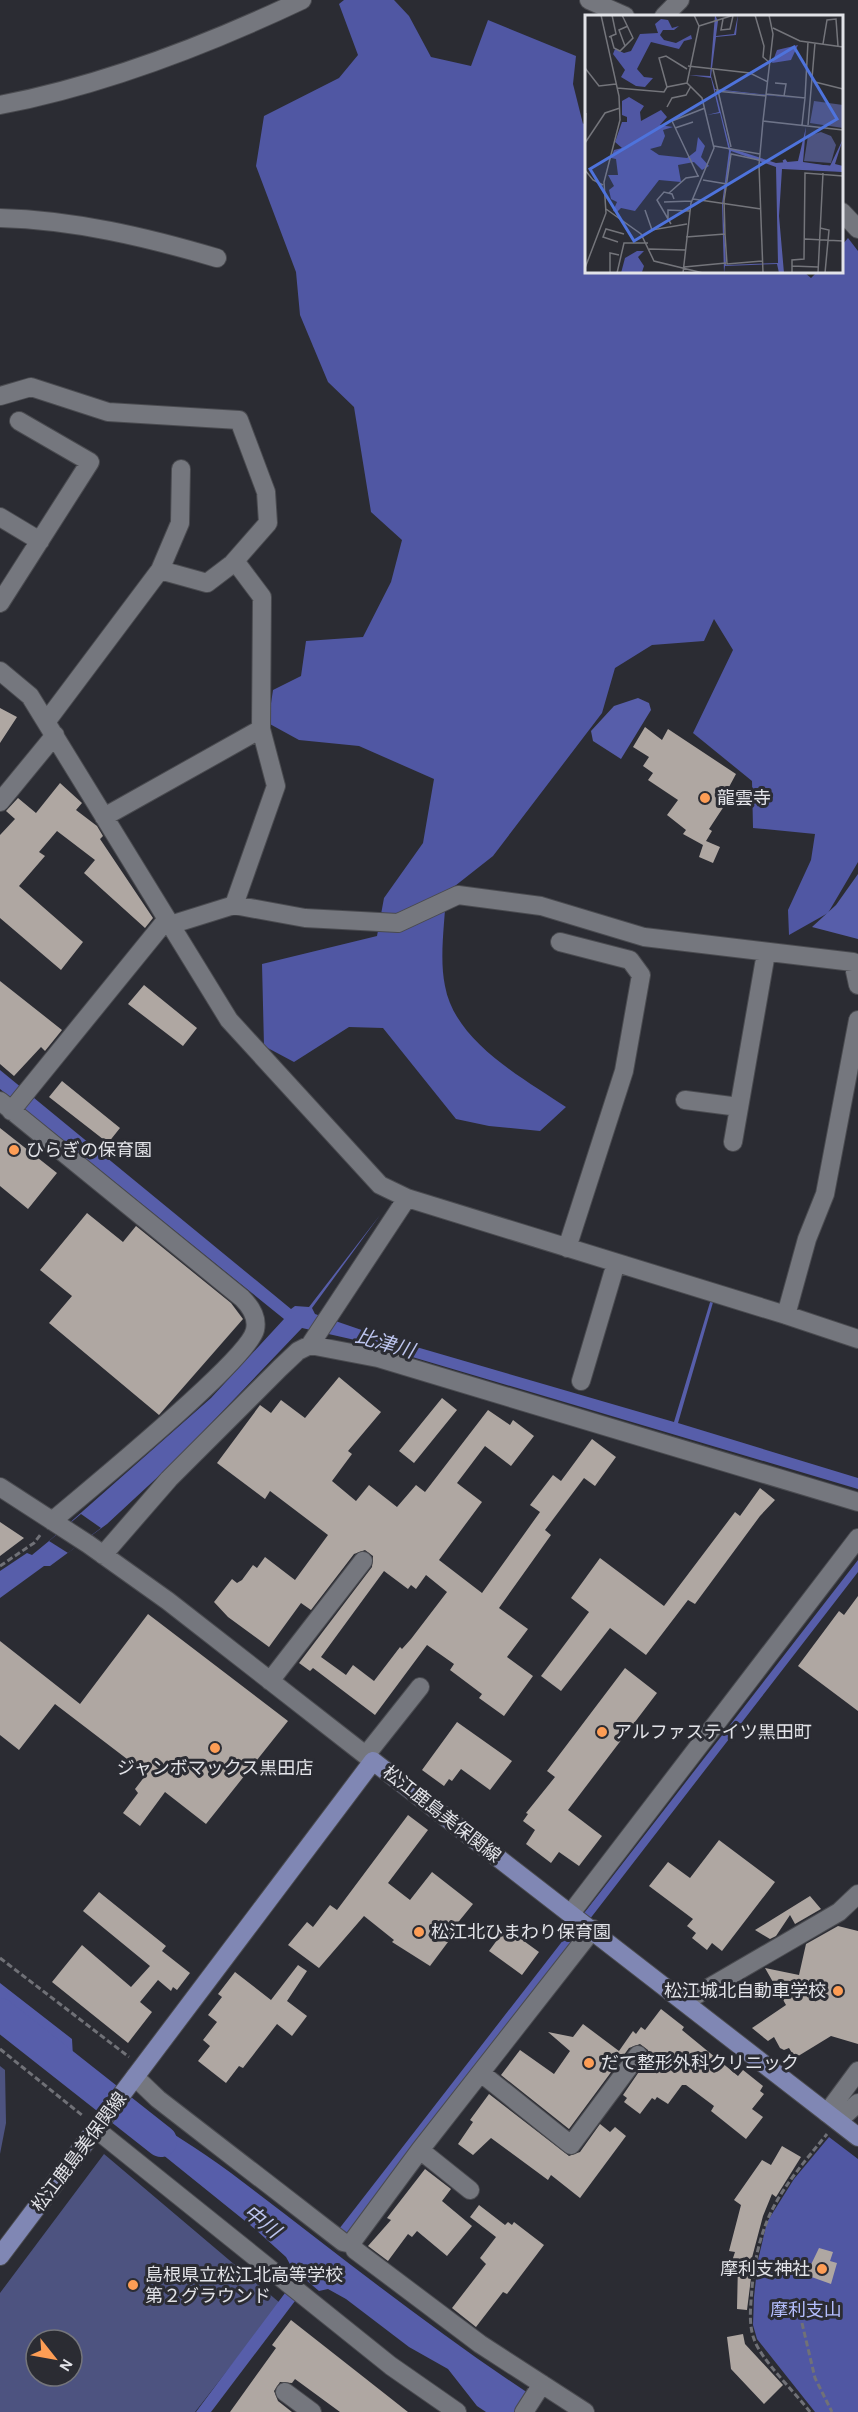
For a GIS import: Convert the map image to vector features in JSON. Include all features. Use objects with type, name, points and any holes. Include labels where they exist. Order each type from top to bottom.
[{"type":"main road","name":"松江鹿島美保関線","points":[[0,2256],[98,2128],[369,1758],[686,2001],[858,2137]]},
{"type":"street","points":[[0,105],[120,73],[245,27],[302,0]]},
{"type":"street","points":[[589,0],[623,15]]},
{"type":"street","points":[[665,15],[680,0]]},
{"type":"street","points":[[843,213],[858,229]]},
{"type":"street","points":[[0,218],[39,219],[148,238],[217,258]]},
{"type":"street","points":[[0,396],[30,387],[108,412],[239,420],[266,492],[268,523],[234,561],[207,583],[160,570]]},
{"type":"street","points":[[0,603],[90,462],[19,421]]},
{"type":"street","points":[[0,802],[160,570],[180,523],[181,469]]},
{"type":"street","points":[[0,517],[39,541]]},
{"type":"street","points":[[234,561],[262,597],[261,729],[276,786],[234,905]]},
{"type":"street","points":[[0,670],[30,696],[229,1020],[380,1185],[407,1198],[786,1315],[858,1340]]},
{"type":"street","points":[[104,817],[261,729]]},
{"type":"street","points":[[57,1524],[218,1375],[250,1342],[255,1322],[250,1306],[242,1298],[9,1106],[28,1091],[168,922],[234,905],[305,918],[398,923],[458,896],[541,906],[644,937],[853,962],[858,985]]},
{"type":"street","points":[[560,942],[630,960],[641,975],[624,1071],[567,1248]]},
{"type":"street","points":[[733,1142],[766,953]]},
{"type":"street","points":[[786,1315],[807,1239],[825,1194],[858,1020]]},
{"type":"street","points":[[685,1100],[739,1107]]},
{"type":"street","points":[[103,1555],[169,1479],[280,1368],[312,1340],[407,1198]]},
{"type":"street","points":[[580,1381],[616,1263]]},
{"type":"street","points":[[312,1340],[858,1502]]},
{"type":"street","points":[[0,1487],[103,1555],[270,1680],[369,1758],[420,1686]]},
{"type":"street","points":[[343,2240],[356,2234],[480,2073],[582,1921],[858,1538]]},
{"type":"street","points":[[270,1680],[363,1561]]},
{"type":"street","points":[[686,2001],[839,1912],[858,1894]]},
{"type":"street","points":[[480,2073],[571,2145],[638,2055]]},
{"type":"street","points":[[832,2117],[858,2071]]},
{"type":"street","points":[[136,2075],[158,2099],[472,2338],[540,2387],[585,2412]]},
{"type":"street","points":[[832,2117],[858,2103]]},
{"type":"street","points":[[98,2128],[299,2294],[391,2366],[457,2412]]},
{"type":"street","points":[[420,2150],[470,2190]]},
{"type":"street","points":[[524,2412],[540,2387]]},
{"type":"street","points":[[285,2392],[312,2412]]},
{"type":"path","points":[[0,1566],[57,1524]]},
{"type":"path","points":[[0,1958],[136,2075]]},
{"type":"path","points":[[0,2049],[98,2128]]},
{"type":"path","points":[[810,2412],[754,2340],[751,2325],[755,2259],[765,2221],[832,2117]]},
{"type":"path","points":[[802,2323],[815,2378],[832,2412]]},
{"type":"shaded area","points":[[0,2066],[5,2070],[6,2123],[0,2154]]},
{"type":"shaded area","name":"島根県立松江北高等学校 第２グラウンド","points":[[104,2154],[280,2303],[195,2412],[0,2412],[0,2293]]},
{"type":"green space","points":[[344,0],[394,0],[409,16],[431,57],[471,66],[488,20],[576,56],[573,84],[583,124],[585,123],[585,273],[805,273],[811,278],[816,273],[843,273],[843,244],[848,238],[858,251],[858,862],[828,913],[789,935],[788,910],[811,860],[815,834],[753,828],[752,781],[693,733],[733,650],[714,619],[704,641],[652,645],[615,668],[602,713],[493,856],[446,893],[442,963],[451,1006],[476,1041],[493,1057],[566,1107],[540,1131],[489,1126],[456,1119],[383,1028],[349,1027],[294,1062],[264,1046],[262,964],[377,936],[384,898],[423,843],[434,779],[359,746],[299,740],[268,723],[273,690],[301,676],[306,641],[363,637],[391,582],[402,540],[371,512],[354,407],[328,382],[300,315],[296,272],[256,166],[264,116],[339,78],[358,55],[339,4]]},
{"type":"green space","name":"摩利支山","points":[[829,2137],[858,2159],[858,2412],[815,2412],[757,2339],[753,2325],[758,2260],[767,2222],[794,2179]]},
{"type":"water","points":[[638,698],[649,703],[651,710],[621,759],[593,741],[591,731],[614,706]]},
{"type":"water","points":[[858,874],[858,939],[812,927],[836,905]]},
{"type":"water","name":"比津川","points":[[0,1070],[291,1309],[295,1306],[309,1307],[380,1215],[312,1308],[315,1314],[382,1337],[674,1422],[711,1299],[714,1299],[678,1423],[858,1478],[858,1489],[355,1340],[302,1328],[175,1461],[107,1524],[50,1566],[44,1566],[0,1598],[0,1571],[27,1553],[32,1555],[211,1398],[284,1319],[0,1089]]},
{"type":"water","points":[[858,1560],[858,1572],[341,2241],[339,2229]]},
{"type":"water","points":[[0,1983],[72,2039],[73,2057],[105,2082],[93,2099],[0,2030]]},
{"type":"water","points":[[133,2106],[219,2164],[415,2313],[528,2393],[515,2412],[486,2412],[477,2406],[448,2369],[409,2347],[346,2299],[328,2289],[319,2291],[292,2268],[286,2257],[255,2229],[121,2121]]},
{"type":"water","points":[[285,2293],[295,2301],[211,2412],[196,2412]]},
{"type":"pier","points":[[81,1514],[101,1528],[68,1553],[49,1541]]},
{"type":"building","points":[[0,708],[17,717],[0,743]]},
{"type":"building","name":"龍雲寺","points":[[645,727],[662,740],[668,729],[736,774],[729,787],[734,791],[709,829],[712,831],[706,841],[720,847],[713,863],[699,857],[703,845],[683,834],[686,830],[667,815],[678,800],[648,780],[653,773],[643,766],[649,757],[633,747]]},
{"type":"building","points":[[60,783],[82,803],[76,810],[97,826],[103,836],[100,839],[153,918],[145,928],[84,873],[95,860],[57,831],[39,852],[45,856],[19,886],[83,942],[61,970],[0,918],[0,835],[15,819],[6,811],[18,798],[36,813]]},
{"type":"building","points":[[0,981],[62,1030],[45,1051],[41,1047],[14,1076],[0,1064]]},
{"type":"building","points":[[144,985],[197,1028],[183,1046],[128,1004]]},
{"type":"building","points":[[62,1081],[120,1128],[108,1143],[49,1097]]},
{"type":"building","name":"ひらぎの保育園","points":[[0,1128],[57,1173],[28,1209],[0,1186]]},
{"type":"building","points":[[87,1213],[123,1242],[136,1226],[231,1303],[243,1319],[159,1415],[49,1323],[72,1296],[40,1270]]},
{"type":"building","points":[[339,1377],[381,1412],[348,1451],[352,1454],[332,1481],[356,1501],[369,1485],[397,1507],[416,1485],[425,1492],[488,1410],[510,1425],[513,1420],[534,1436],[511,1466],[485,1446],[457,1483],[482,1502],[439,1560],[482,1593],[540,1512],[530,1505],[553,1475],[561,1481],[592,1439],[616,1457],[595,1486],[584,1478],[545,1530],[551,1535],[499,1608],[528,1629],[507,1657],[533,1676],[504,1716],[479,1698],[482,1694],[450,1670],[454,1664],[427,1645],[375,1715],[313,1668],[310,1671],[299,1663],[372,1567],[373,1556],[365,1550],[354,1554],[311,1610],[301,1603],[269,1647],[228,1617],[214,1602],[232,1579],[237,1583],[242,1580],[253,1565],[257,1568],[265,1557],[295,1580],[328,1535],[270,1491],[265,1499],[217,1463],[260,1405],[271,1413],[281,1400],[305,1418]],"holes":[[[384,1571],[408,1589],[411,1585],[416,1589],[426,1575],[447,1592],[411,1639],[402,1649],[400,1647],[374,1681],[353,1665],[346,1675],[321,1657]]]},
{"type":"building","points":[[442,1398],[457,1410],[414,1463],[399,1451]]},
{"type":"building","points":[[760,1488],[775,1500],[760,1516],[695,1604],[688,1600],[646,1655],[610,1628],[561,1691],[541,1676],[589,1612],[571,1598],[600,1558],[664,1606],[735,1512],[740,1516]]},
{"type":"building","points":[[0,1522],[24,1538],[0,1556]]},
{"type":"building","points":[[858,1596],[858,1711],[798,1666],[839,1611],[844,1615]]},
{"type":"building","points":[[148,1614],[288,1721],[206,1824],[165,1792],[140,1826],[123,1813],[138,1793],[135,1789],[145,1776],[144,1772],[55,1704],[19,1750],[0,1735],[0,1641],[80,1704]]},
{"type":"building","points":[[625,1668],[657,1693],[568,1810],[602,1836],[579,1866],[559,1852],[551,1863],[526,1844],[535,1830],[523,1821],[528,1814],[526,1813],[555,1777],[547,1771]]},
{"type":"building","points":[[457,1722],[512,1761],[490,1790],[461,1769],[452,1781],[449,1779],[444,1786],[422,1770]]},
{"type":"building","points":[[408,1815],[428,1830],[388,1883],[410,1900],[432,1872],[473,1904],[451,1931],[454,1934],[430,1966],[392,1942],[394,1940],[364,1916],[319,1968],[288,1945],[307,1922],[313,1927],[330,1905],[337,1910]]},
{"type":"building","points":[[719,1840],[775,1882],[722,1951],[712,1943],[707,1950],[692,1938],[696,1933],[687,1926],[693,1919],[649,1886],[668,1862],[690,1878]]},
{"type":"building","points":[[99,1892],[166,1946],[162,1951],[190,1973],[177,1990],[173,1987],[171,1991],[158,1980],[140,2002],[152,2012],[128,2043],[52,1982],[82,1945],[131,1987],[150,1966],[83,1911]]},
{"type":"building","points":[[810,1896],[821,1909],[795,1924],[790,1915],[776,1936],[770,1939],[755,1930]]},
{"type":"building","points":[[838,1926],[858,1931],[858,2044],[831,2036],[795,2058],[789,2048],[784,2050],[780,2048],[774,2037],[768,2041],[752,2028],[786,2005],[765,1968],[799,1975],[806,1944]]},
{"type":"building","points":[[506,1928],[539,1952],[522,1975],[489,1951]]},
{"type":"building","points":[[298,1965],[307,1971],[287,2001],[307,2016],[292,2036],[277,2024],[243,2068],[239,2066],[226,2083],[198,2061],[210,2046],[203,2040],[217,2022],[208,2015],[222,1997],[218,1994],[235,1972],[271,2000]]},
{"type":"building","points":[[661,2009],[684,2027],[682,2030],[738,2076],[743,2070],[763,2086],[760,2091],[764,2094],[752,2109],[763,2117],[746,2139],[711,2111],[714,2106],[686,2085],[682,2085],[668,2104],[657,2097],[655,2100],[652,2098],[640,2114],[624,2102],[627,2098],[623,2095],[649,2057],[648,2050],[640,2044],[629,2048],[569,2129],[501,2075],[520,2050],[554,2074],[570,2051],[548,2032],[573,2037],[583,2024],[619,2051],[633,2031],[636,2034],[641,2027],[645,2030]]},
{"type":"building","points":[[489,2094],[569,2156],[580,2152],[600,2124],[610,2132],[615,2127],[626,2136],[580,2198],[551,2175],[548,2180],[491,2138],[473,2155],[458,2144],[473,2122],[470,2120]]},
{"type":"building","points":[[782,2146],[801,2157],[776,2197],[772,2194],[763,2216],[749,2269],[752,2270],[747,2310],[737,2309],[738,2263],[732,2261],[735,2252],[729,2251],[741,2205],[734,2200],[762,2160],[771,2165]]},
{"type":"building","points":[[425,2169],[451,2189],[442,2201],[472,2226],[447,2256],[417,2231],[412,2237],[408,2234],[388,2261],[368,2246],[391,2220],[387,2218]]},
{"type":"building","points":[[479,2205],[505,2225],[508,2222],[512,2225],[514,2222],[544,2245],[507,2294],[503,2292],[476,2327],[452,2308],[486,2264],[480,2258],[496,2237],[470,2217]]},
{"type":"building","name":"摩利支神社","points":[[819,2248],[833,2252],[830,2261],[837,2263],[831,2284],[806,2275]]},
{"type":"building","points":[[291,2320],[408,2412],[340,2412],[295,2379],[292,2383],[280,2382],[274,2391],[278,2401],[292,2412],[230,2412],[276,2348],[272,2345]]},
{"type":"building","points":[[743,2334],[745,2344],[783,2385],[764,2404],[731,2369],[727,2337]]},
{"type":"waterway","name":"中川","points":[[0,2014],[161,2141]]},
{"type":"place","name":"龍雲寺","points":[[705,798]]},
{"type":"place","name":"ひらぎの保育園","points":[[14,1150]]},
{"type":"place","name":"アルファステイツ黒田町","points":[[602,1732]]},
{"type":"place","name":"ジャンボマックス黒田店","points":[[215,1748]]},
{"type":"place","name":"松江北ひまわり保育園","points":[[419,1932]]},
{"type":"place","name":"松江城北自動車学校","points":[[838,1991]]},
{"type":"place","name":"だて整形外科クリニック","points":[[589,2063]]},
{"type":"place","name":"摩利支神社","points":[[822,2269]]},
{"type":"place","name":"島根県立松江北高等学校 第２グラウンド","points":[[133,2285]]}]
